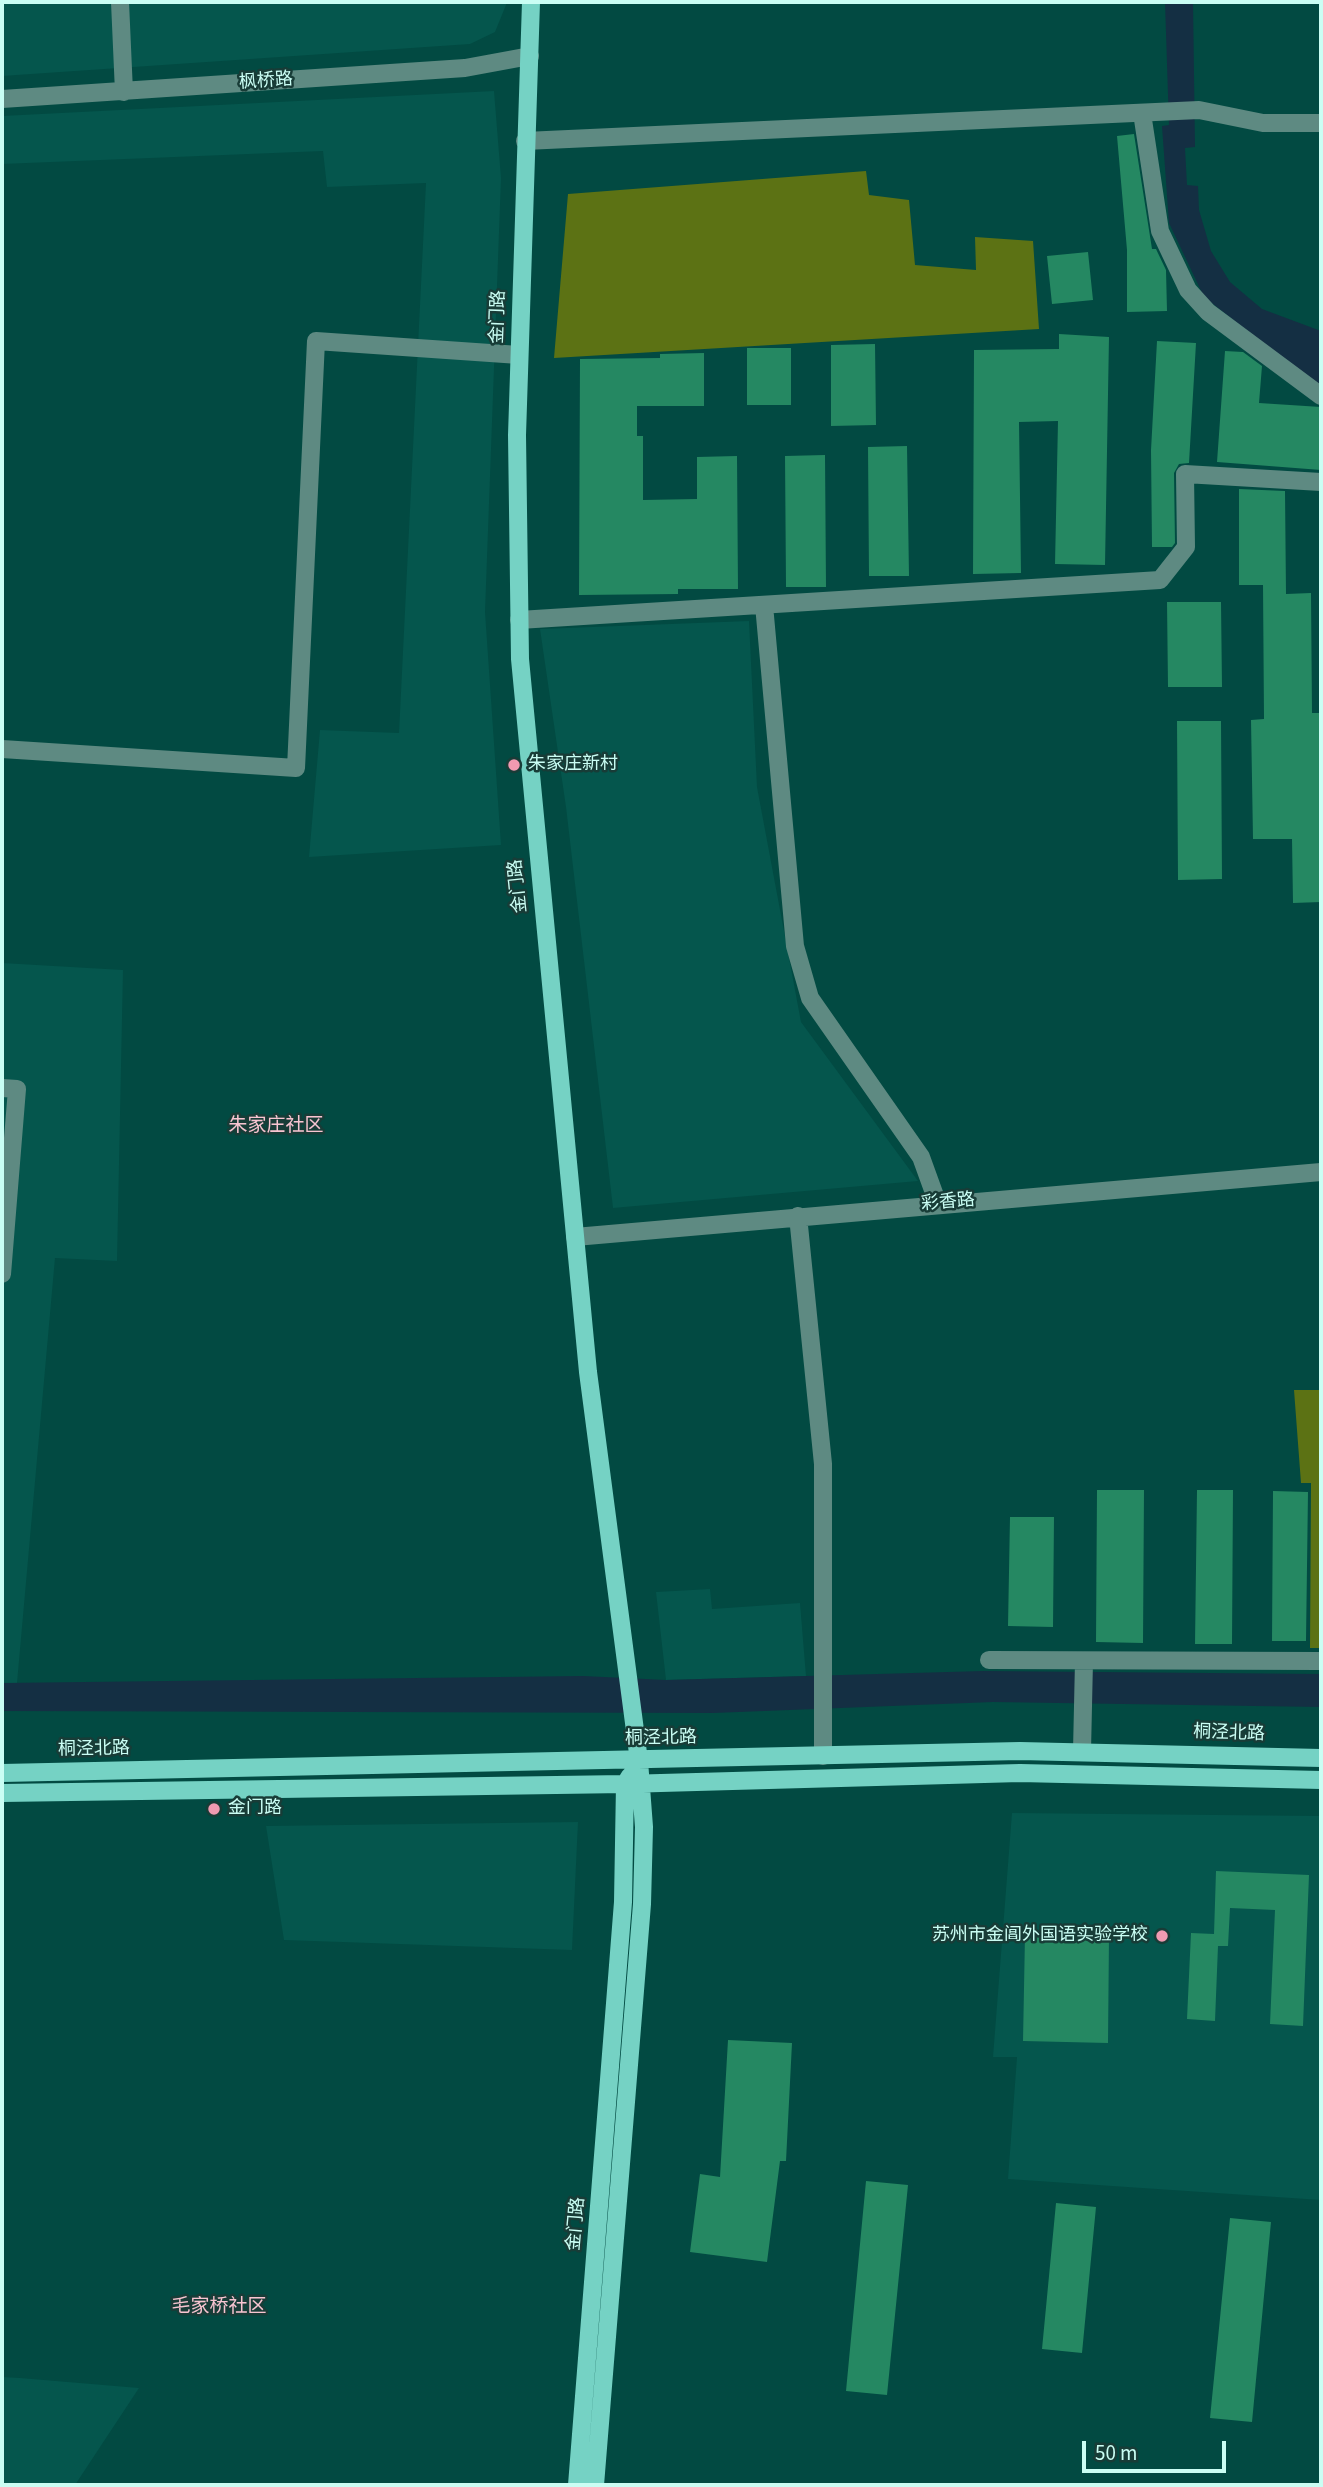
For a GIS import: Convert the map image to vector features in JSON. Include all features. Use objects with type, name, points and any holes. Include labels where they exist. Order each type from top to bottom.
[{"type":"main road","name":"金门路","points":[[531,2],[519,355],[519,620],[532,800],[588,1372],[639,1761]]},
{"type":"main road","name":"桐泾北路","points":[[2,1773],[1082,1751],[1321,1758]]},
{"type":"main road","points":[[595,2485],[642,1904],[633,1783],[639,1761]]},
{"type":"main road","points":[[2,1793],[633,1783],[1020,1773],[1321,1780]]},
{"type":"main road","name":"金门路","points":[[577,2485],[633,1783]]},
{"type":"street","points":[[120,2],[124,92]]},
{"type":"street","name":"枫桥路","points":[[2,99],[465,68],[530,56]]},
{"type":"street","points":[[526,141],[1199,110],[1263,123],[1321,124]]},
{"type":"street","points":[[1142,113],[1160,231],[1188,289],[1208,312],[1321,396]]},
{"type":"street","points":[[2,750],[296,768],[316,341],[519,355]]},
{"type":"street","points":[[519,620],[1160,580],[1186,547],[1185,474],[1321,482]]},
{"type":"street","points":[[764,605],[795,946],[806,985],[810,998],[921,1157],[938,1204]]},
{"type":"street","points":[[2,1088],[17,1089],[2,1274]]},
{"type":"street","name":"彩香路","points":[[575,1237],[1321,1172]]},
{"type":"street","points":[[798,1216],[823,1464],[823,1756]]},
{"type":"street","points":[[989,1660],[1084,1665],[1321,1661]]},
{"type":"street","points":[[1082,1751],[1084,1665]]},
{"type":"shaded area","points":[[2,2],[506,2],[506,5],[495,32],[470,44],[2,76]]},
{"type":"shaded area","points":[[494,91],[501,178],[485,612],[501,845],[309,857],[320,730],[399,733],[426,183],[327,187],[323,151],[2,164],[2,116]]},
{"type":"shaded area","points":[[749,621],[757,787],[801,1022],[918,1181],[613,1208],[566,807],[540,629]]},
{"type":"shaded area","points":[[2,963],[123,970],[117,1261],[55,1258],[17,1683],[2,1683]]},
{"type":"shaded area","points":[[710,1589],[712,1609],[800,1603],[806,1676],[666,1680],[656,1592]]},
{"type":"shaded area","name":"苏州市金阊外国语实验学校","points":[[1012,1813],[1321,1816],[1321,2200],[1008,2179],[1017,2057],[993,2057]]},
{"type":"shaded area","points":[[578,1822],[572,1950],[284,1940],[266,1826]]},
{"type":"shaded area","points":[[2,2377],[139,2388],[75,2485],[2,2485]]},
{"type":"green space","points":[[866,171],[869,195],[909,200],[915,265],[976,270],[975,237],[1033,241],[1039,329],[554,358],[568,194]]},
{"type":"green space","points":[[1294,1390],[1321,1390],[1321,1648],[1310,1648],[1311,1483],[1301,1483]]},
{"type":"water","points":[[1165,2],[1193,2],[1195,147],[1185,148],[1187,185],[1198,186],[1199,210],[1211,251],[1230,282],[1262,309],[1321,331],[1321,388],[1204,297],[1169,223],[1162,126],[1169,125]]},
{"type":"water","points":[[983,1671],[1321,1674],[1321,1707],[993,1702],[713,1713],[2,1711],[2,1683],[583,1676],[666,1680]]},
{"type":"building","points":[[1134,134],[1152,249],[1156,249],[1166,270],[1167,311],[1127,312],[1127,250],[1117,136]]},
{"type":"building","points":[[1088,252],[1093,300],[1052,304],[1047,256]]},
{"type":"building","points":[[1059,334],[1109,337],[1105,565],[1055,564],[1058,421],[1019,422],[1021,573],[973,574],[974,350],[1059,349]]},
{"type":"building","points":[[1157,341],[1196,343],[1189,463],[1179,464],[1174,473],[1175,543],[1172,547],[1152,547],[1151,450]]},
{"type":"building","points":[[875,344],[876,425],[831,426],[831,345]]},
{"type":"building","points":[[747,348],[791,348],[791,405],[747,405]]},
{"type":"building","points":[[1225,351],[1243,352],[1262,366],[1259,403],[1321,407],[1321,470],[1217,462]]},
{"type":"building","points":[[704,353],[704,406],[637,406],[637,436],[643,436],[643,500],[697,499],[697,457],[737,456],[738,589],[678,589],[678,594],[579,595],[580,359],[660,358],[660,354]]},
{"type":"building","points":[[907,446],[909,576],[869,576],[868,447]]},
{"type":"building","points":[[825,455],[826,587],[786,587],[785,456]]},
{"type":"building","points":[[1239,489],[1285,491],[1286,594],[1311,593],[1312,713],[1321,713],[1321,902],[1293,903],[1292,839],[1253,839],[1251,720],[1264,719],[1263,585],[1239,585]]},
{"type":"building","points":[[1167,602],[1221,602],[1222,687],[1168,687]]},
{"type":"building","points":[[1177,721],[1221,721],[1222,879],[1178,880]]},
{"type":"building","points":[[1097,1490],[1144,1490],[1143,1643],[1096,1642]]},
{"type":"building","points":[[1197,1490],[1233,1490],[1232,1644],[1195,1644]]},
{"type":"building","points":[[1273,1491],[1308,1492],[1306,1641],[1272,1641]]},
{"type":"building","points":[[1010,1517],[1054,1517],[1053,1627],[1008,1626]]},
{"type":"building","points":[[1216,1871],[1309,1875],[1303,2026],[1270,2024],[1275,1910],[1230,1908],[1228,1946],[1218,1946],[1215,2021],[1187,2019],[1191,1933],[1214,1934]]},
{"type":"building","points":[[1025,1935],[1109,1936],[1108,2043],[1023,2041]]},
{"type":"building","points":[[728,2040],[792,2043],[786,2161],[780,2161],[767,2262],[690,2252],[700,2174],[720,2177]]},
{"type":"building","points":[[866,2181],[908,2185],[887,2395],[846,2391]]},
{"type":"building","points":[[1056,2203],[1096,2207],[1082,2353],[1042,2349]]},
{"type":"building","points":[[1230,2218],[1271,2222],[1252,2422],[1210,2418]]},
{"type":"place","name":"朱家庄新村","points":[[514,765]]},
{"type":"place","name":"金门路","points":[[214,1809]]},
{"type":"place","name":"苏州市金阊外国语实验学校","points":[[1162,1936]]},
{"type":"district","name":"朱家庄社区","points":[[276,1127]]},
{"type":"district","name":"毛家桥社区","points":[[219,2308]]}]
